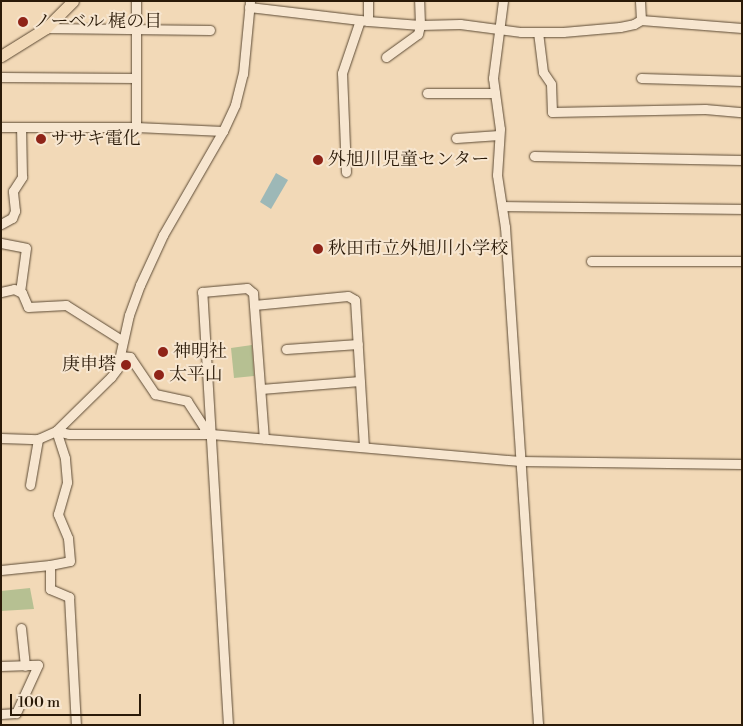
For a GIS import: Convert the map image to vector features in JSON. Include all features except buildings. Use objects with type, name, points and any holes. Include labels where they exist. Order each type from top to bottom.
[{"type":"main road","points":[[1,56],[46,28],[73,1]]},
{"type":"street","points":[[136,1],[136,127]]},
{"type":"street","points":[[346,172],[342,73],[364,21],[368,1]]},
{"type":"street","points":[[386,56],[418,34],[420,25],[419,1]]},
{"type":"street","points":[[503,1],[493,78],[499,135],[497,175],[502,206],[538,725]]},
{"type":"street","points":[[640,1],[641,20]]},
{"type":"street","points":[[1,438],[38,439],[56,431],[111,377],[121,356],[129,314],[163,235],[223,131],[235,105],[242,74],[249,4],[364,21],[420,25],[460,24],[498,30],[538,32],[620,27],[634,24],[641,20],[742,28]]},
{"type":"street","points":[[46,28],[210,30]]},
{"type":"street","points":[[538,32],[543,72],[551,84],[552,112],[705,109],[742,112]]},
{"type":"street","points":[[1,77],[136,78]]},
{"type":"street","points":[[641,78],[742,81]]},
{"type":"street","points":[[427,93],[495,93]]},
{"type":"street","points":[[1,127],[136,127],[223,131]]},
{"type":"street","points":[[1,224],[12,218],[15,210],[13,191],[22,177],[21,127]]},
{"type":"street","points":[[456,138],[499,135]]},
{"type":"street","points":[[534,156],[742,160]]},
{"type":"street","points":[[502,206],[742,209]]},
{"type":"street","points":[[1,243],[26,248],[20,292]]},
{"type":"street","points":[[591,261],[742,261]]},
{"type":"street","points":[[228,725],[208,434],[202,292],[247,288],[252,293],[264,439]]},
{"type":"street","points":[[1,292],[14,289],[20,292],[28,307],[66,305],[123,341]]},
{"type":"street","points":[[254,305],[348,296],[355,300],[364,447]]},
{"type":"street","points":[[286,349],[358,344]]},
{"type":"street","points":[[121,356],[130,358],[155,394],[187,401],[208,434]]},
{"type":"street","points":[[261,389],[360,381]]},
{"type":"street","points":[[56,431],[69,434],[208,434],[520,461],[742,464]]},
{"type":"street","points":[[1,570],[70,561],[68,538],[58,514],[67,482],[65,458],[56,431]]},
{"type":"street","points":[[30,486],[38,439]]},
{"type":"street","points":[[50,565],[50,589],[69,598],[76,725]]},
{"type":"street","points":[[21,628],[25,666]]},
{"type":"street","points":[[1,666],[38,665],[16,713],[1,714]]},
{"type":"green space","points":[[252,345],[254,376],[234,378],[231,348]]},
{"type":"green space","points":[[30,588],[34,609],[1,611],[1,591]]},
{"type":"water","points":[[276,173],[288,180],[271,209],[260,202]]},
{"type":"place","name":"ノーベル 梶の目","points":[[23,22]]},
{"type":"place","name":"ササキ電化","points":[[41,139]]},
{"type":"place","name":"外旭川児童センター","points":[[318,160]]},
{"type":"place","name":"秋田市立外旭川小学校","points":[[318,249]]},
{"type":"place","name":"神明社","points":[[163,352]]},
{"type":"place","name":"庚申塔","points":[[126,365]]},
{"type":"place","name":"太平山","points":[[159,375]]}]
